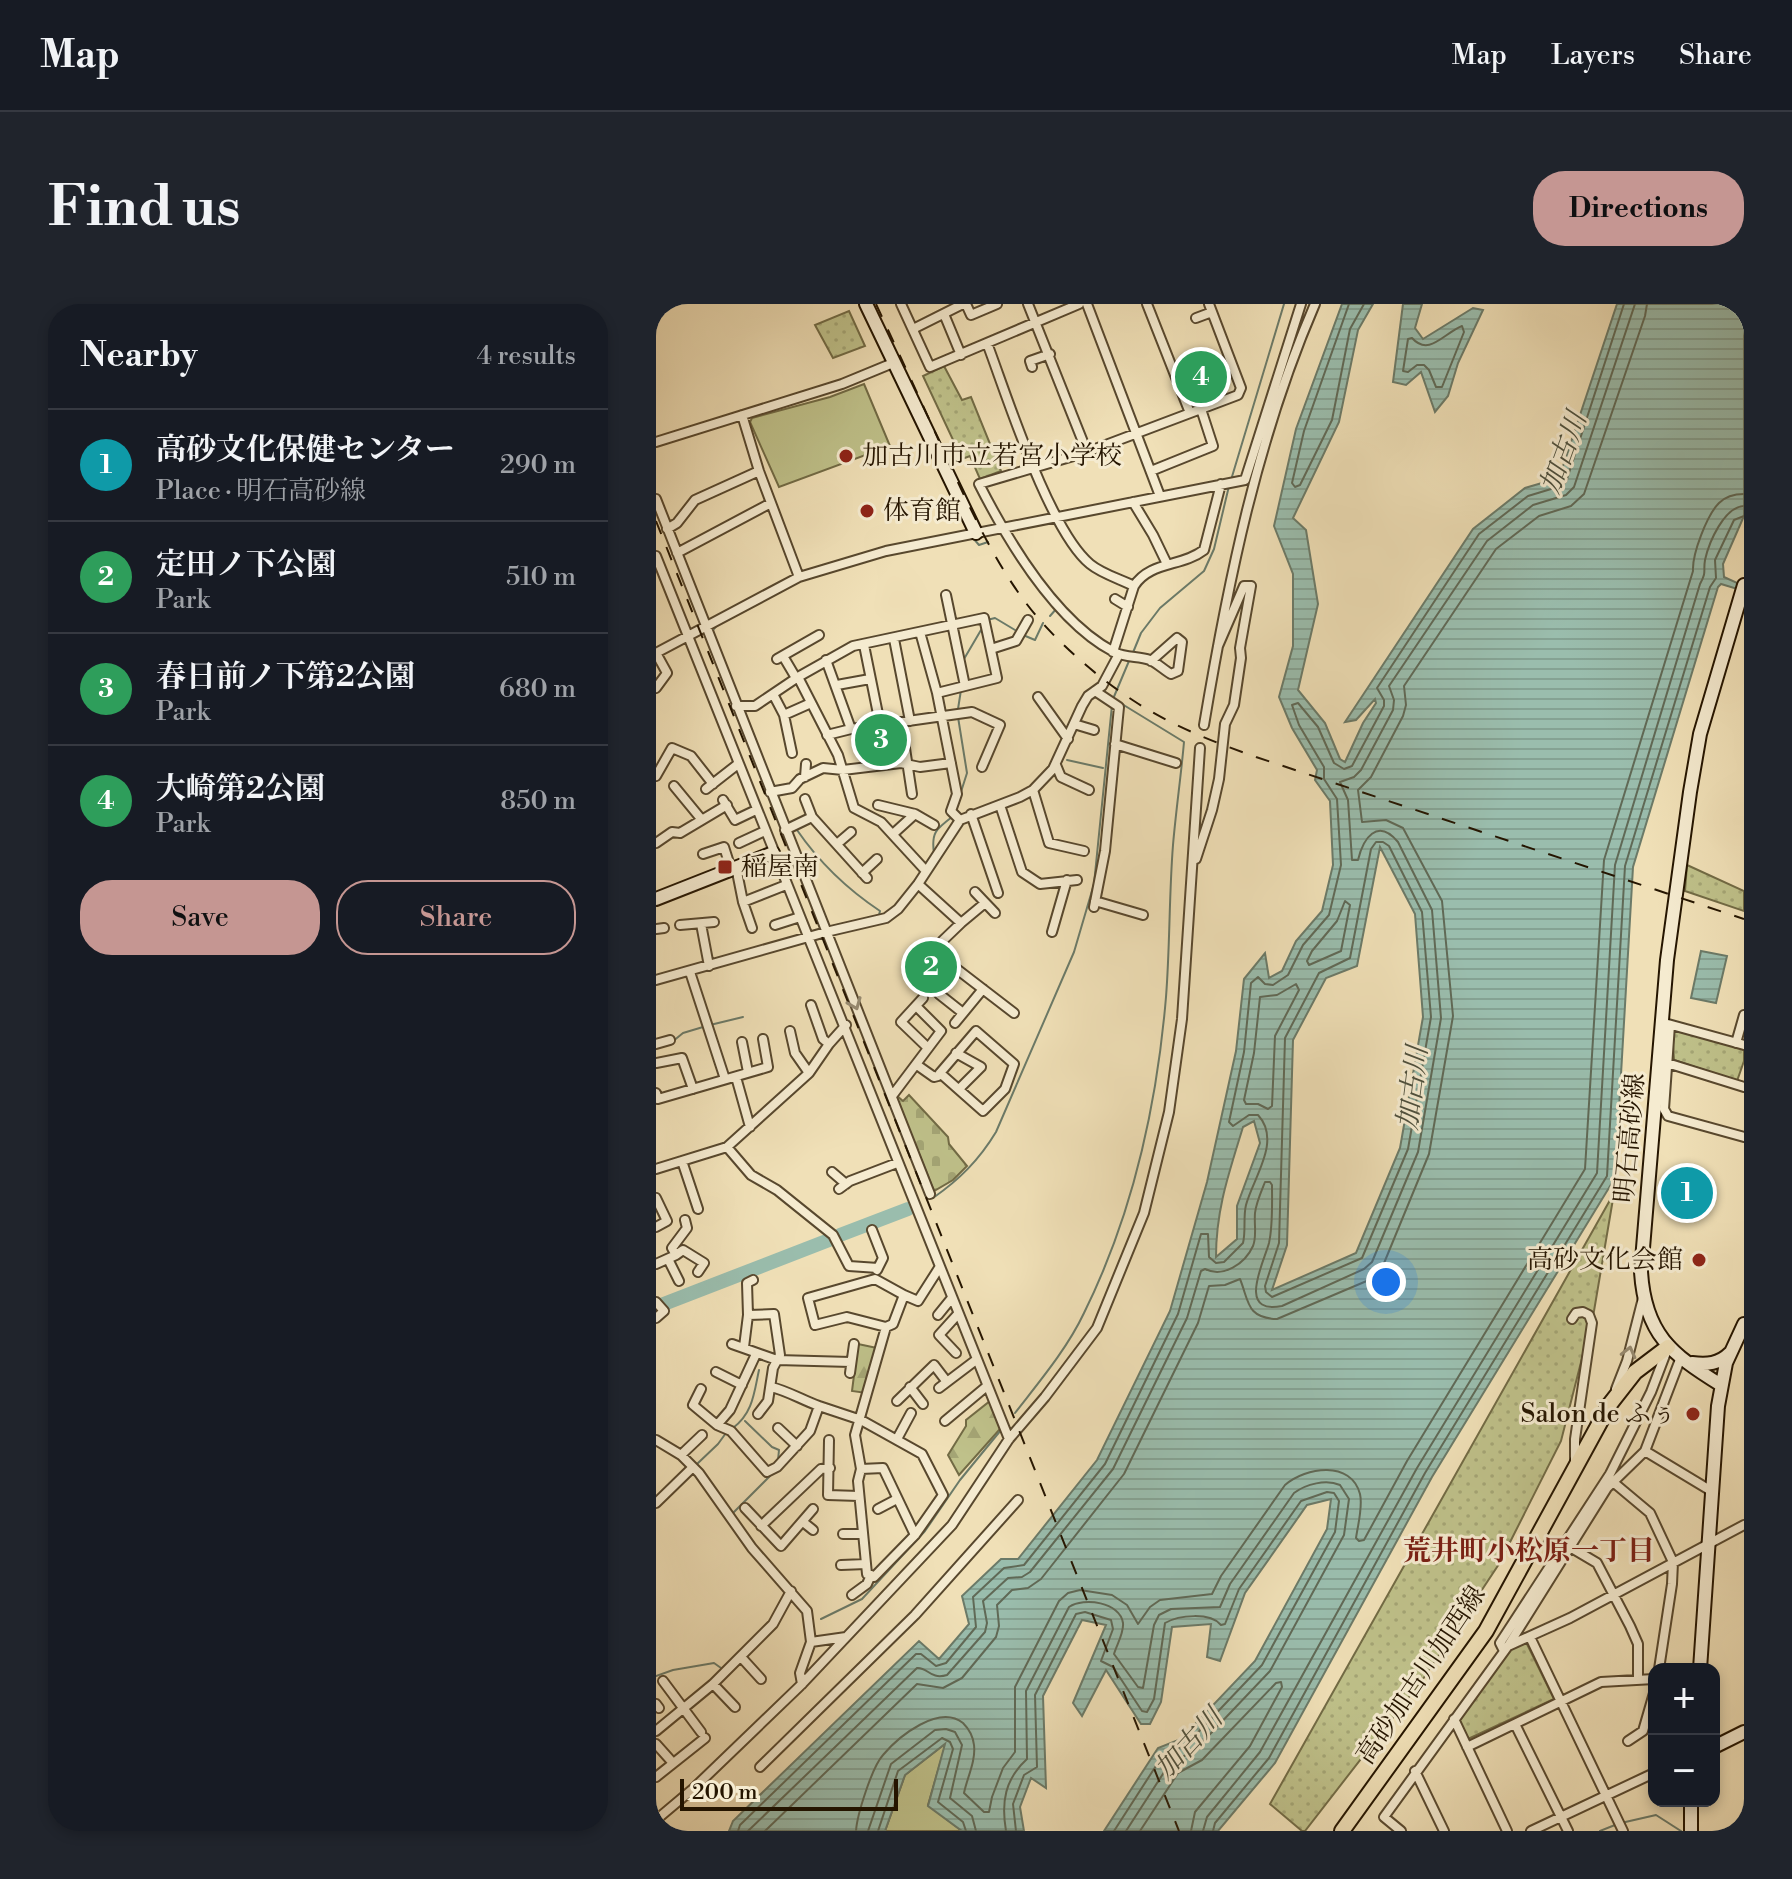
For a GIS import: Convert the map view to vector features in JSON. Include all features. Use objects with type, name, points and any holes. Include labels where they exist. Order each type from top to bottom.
[{"type":"main road","points":[[866,304],[976,533]]},
{"type":"main road","name":"明石高砂線","points":[[1721,1385],[1668,1347],[1654,1328],[1643,1298],[1641,1272],[1666,1024],[1669,945],[1700,734],[1744,585]]},
{"type":"main road","points":[[656,899],[773,853]]},
{"type":"main road","points":[[1700,1663],[1721,1385],[1730,1353],[1744,1325]]},
{"type":"main road","name":"高砂加古川加西線","points":[[1342,1831],[1486,1631],[1610,1404],[1635,1372],[1668,1347]]},
{"type":"main road","points":[[1685,1359],[1707,1364],[1720,1361],[1730,1353]]},
{"type":"main road","points":[[1720,1744],[1744,1732]]},
{"type":"main road","points":[[1691,1807],[1691,1831]]},
{"type":"street","points":[[901,304],[930,367],[1079,304]]},
{"type":"street","points":[[913,329],[964,304],[971,315],[997,304]]},
{"type":"street","points":[[1028,304],[1087,452]]},
{"type":"street","points":[[1087,304],[1160,496]]},
{"type":"street","points":[[1147,304],[1190,413]]},
{"type":"street","points":[[656,688],[667,673],[656,653],[799,577],[886,551],[1245,480],[1301,304]]},
{"type":"street","points":[[1204,725],[1232,570],[1260,460],[1298,343],[1315,304]]},
{"type":"street","points":[[1151,661],[1177,638],[1182,642],[1178,671],[1171,674],[1151,661],[1123,655],[1093,638],[1050,595],[1002,528],[979,484],[1087,452],[1238,395],[1241,388],[1211,306],[1196,318]]},
{"type":"street","points":[[944,314],[961,355]]},
{"type":"street","points":[[987,343],[1034,467],[1057,518],[1090,564],[1134,586]]},
{"type":"street","points":[[1032,367],[1030,361],[1050,354]]},
{"type":"street","points":[[656,442],[842,384],[893,363]]},
{"type":"street","points":[[1151,471],[1213,446],[1201,409]]},
{"type":"street","points":[[742,415],[759,471],[799,577]]},
{"type":"street","points":[[667,529],[677,523],[695,500],[759,471]]},
{"type":"street","points":[[656,980],[826,932],[882,921],[898,909],[960,820],[1033,790],[1056,765],[1082,706],[1102,686],[1123,655],[1128,607],[1134,586],[1140,578],[1167,564],[1190,560],[1204,550],[1221,484]]},
{"type":"street","points":[[1111,493],[1116,505]]},
{"type":"street","points":[[656,499],[930,1194]]},
{"type":"street","points":[[1133,502],[1167,564]]},
{"type":"street","points":[[677,553],[771,503]]},
{"type":"street","points":[[656,556],[1009,1439]]},
{"type":"street","points":[[1191,871],[1214,800],[1225,724],[1234,705],[1251,586],[1244,586],[1217,648]]},
{"type":"street","points":[[946,595],[965,686]]},
{"type":"street","points":[[1115,599],[1128,607]]},
{"type":"street","points":[[736,706],[755,706],[853,646],[984,618],[997,678],[937,693]]},
{"type":"street","points":[[991,649],[1016,641],[1028,620]]},
{"type":"street","points":[[920,632],[943,716],[957,794],[951,811],[960,820]]},
{"type":"street","points":[[819,635],[804,647],[780,658],[797,678],[827,735],[843,770],[854,808],[881,822],[924,869]]},
{"type":"street","points":[[894,639],[912,794]]},
{"type":"street","points":[[864,645],[880,724]]},
{"type":"street","points":[[826,660],[851,729]]},
{"type":"street","points":[[837,685],[870,679]]},
{"type":"street","points":[[1095,691],[1119,707],[1105,851],[1094,904],[1143,915]]},
{"type":"street","points":[[773,694],[795,742],[792,753]]},
{"type":"street","points":[[1038,697],[1049,707],[1068,739]]},
{"type":"street","points":[[784,715],[811,703]]},
{"type":"street","points":[[827,735],[880,724],[972,712],[1000,725],[985,749],[982,767]]},
{"type":"street","points":[[1074,724],[1094,730]]},
{"type":"street","points":[[1115,744],[1140,756],[1171,764]]},
{"type":"street","points":[[656,776],[672,748],[691,756],[710,786],[738,764]]},
{"type":"street","points":[[656,1820],[694,1788],[802,1684],[952,1525],[1009,1439],[1097,1328],[1144,1213],[1169,1112],[1182,1019],[1200,748]]},
{"type":"street","points":[[770,792],[792,788],[823,768],[843,770],[901,763],[909,766],[951,763]]},
{"type":"street","points":[[805,777],[806,764]]},
{"type":"street","points":[[1056,765],[1061,777],[1086,786]]},
{"type":"street","points":[[674,786],[681,800],[702,820]]},
{"type":"street","points":[[1033,790],[1049,843],[1080,848]]},
{"type":"street","points":[[805,799],[812,817],[865,875],[877,859]]},
{"type":"street","points":[[656,843],[669,828],[680,833],[725,803],[732,822],[756,810]]},
{"type":"street","points":[[878,805],[915,814],[934,825]]},
{"type":"street","points":[[1000,805],[1022,872],[1040,884],[1072,880],[1052,932]]},
{"type":"street","points":[[893,834],[915,814]]},
{"type":"street","points":[[971,814],[998,893]]},
{"type":"street","points":[[785,830],[812,817]]},
{"type":"street","points":[[739,843],[765,831]]},
{"type":"street","points":[[837,844],[851,832]]},
{"type":"street","points":[[703,854],[724,847],[752,928]]},
{"type":"street","points":[[918,884],[961,923]]},
{"type":"street","points":[[743,902],[786,885]]},
{"type":"street","points":[[975,892],[995,913]]},
{"type":"street","points":[[985,903],[935,948],[945,960],[1014,1013]]},
{"type":"street","points":[[775,925],[800,917]]},
{"type":"street","points":[[680,925],[714,922]]},
{"type":"street","points":[[701,924],[709,966]]},
{"type":"street","points":[[690,972],[725,1079]]},
{"type":"street","points":[[955,1023],[983,989]]},
{"type":"street","points":[[939,994],[963,1013]]},
{"type":"street","points":[[923,998],[901,1022],[928,1048]]},
{"type":"street","points":[[811,1005],[818,1015],[823,1039],[829,1044]]},
{"type":"street","points":[[892,1096],[941,1031],[916,1006]]},
{"type":"street","points":[[1744,1015],[1740,1044],[1666,1024],[1664,1109],[1668,1116],[1744,1137]]},
{"type":"street","points":[[656,1169],[727,1147],[809,1073],[845,1027]]},
{"type":"street","points":[[790,1031],[796,1041],[795,1053],[809,1073]]},
{"type":"street","points":[[917,1065],[934,1077],[976,1031],[1014,1064],[1005,1089],[983,1111],[940,1073]]},
{"type":"street","points":[[656,1044],[670,1040]]},
{"type":"street","points":[[997,1050],[1005,1041]]},
{"type":"street","points":[[742,1042],[748,1072]]},
{"type":"street","points":[[656,1093],[658,1099],[768,1067],[761,1046]]},
{"type":"street","points":[[956,1053],[981,1067],[960,1088]]},
{"type":"street","points":[[656,1063],[682,1058],[693,1089]]},
{"type":"street","points":[[1667,1063],[1744,1087]]},
{"type":"street","points":[[736,1077],[750,1127]]},
{"type":"street","points":[[732,1112],[745,1109]]},
{"type":"street","points":[[727,1147],[751,1175],[777,1190],[833,1235],[849,1266],[878,1268]]},
{"type":"street","points":[[682,1161],[695,1182],[698,1209]]},
{"type":"street","points":[[832,1172],[842,1186],[897,1163]]},
{"type":"street","points":[[656,1198],[667,1221],[656,1227]]},
{"type":"street","points":[[679,1281],[672,1248],[687,1228],[685,1220]]},
{"type":"street","points":[[872,1230],[882,1245],[883,1258],[875,1279]]},
{"type":"street","points":[[656,1264],[683,1250],[704,1263],[698,1272]]},
{"type":"street","points":[[904,1295],[893,1324],[886,1327],[847,1317],[815,1325],[808,1298],[875,1279],[918,1301],[941,1267]]},
{"type":"street","points":[[744,1347],[748,1315],[747,1283],[753,1280]]},
{"type":"street","points":[[1610,1404],[1627,1361],[1643,1298]]},
{"type":"street","points":[[938,1315],[951,1299]]},
{"type":"street","points":[[656,1302],[664,1311],[656,1318]]},
{"type":"street","points":[[1572,1319],[1576,1313],[1583,1312],[1589,1315],[1592,1323],[1575,1439],[1575,1468]]},
{"type":"street","points":[[748,1315],[774,1314],[780,1355],[768,1401],[758,1414]]},
{"type":"street","points":[[956,1353],[939,1335],[958,1314]]},
{"type":"street","points":[[771,1387],[787,1390],[801,1400],[861,1420],[922,1454],[943,1495],[915,1535],[874,1577],[867,1574],[858,1481],[861,1469],[855,1435],[861,1420],[886,1327]]},
{"type":"street","points":[[732,1344],[777,1360],[851,1362]]},
{"type":"street","points":[[850,1373],[854,1344]]},
{"type":"street","points":[[1506,1648],[1500,1643],[1610,1474],[1651,1392],[1668,1347]]},
{"type":"street","points":[[717,1425],[730,1410],[756,1354]]},
{"type":"street","points":[[1401,1831],[1384,1817],[1506,1648],[1613,1482],[1645,1451],[1685,1359]]},
{"type":"street","points":[[897,1401],[934,1365],[943,1385],[976,1360]]},
{"type":"street","points":[[716,1372],[742,1385]]},
{"type":"street","points":[[945,1421],[987,1386]]},
{"type":"street","points":[[910,1387],[923,1404]]},
{"type":"street","points":[[701,1389],[691,1408],[731,1431],[748,1445],[767,1472],[777,1467],[810,1431],[819,1406]]},
{"type":"street","points":[[897,1439],[911,1413]]},
{"type":"street","points":[[778,1428],[797,1446]]},
{"type":"street","points":[[681,1455],[702,1435]]},
{"type":"street","points":[[656,1440],[681,1455],[693,1467],[752,1548],[807,1611],[811,1642],[800,1673],[802,1684]]},
{"type":"street","points":[[832,1444],[828,1495],[859,1496]]},
{"type":"street","points":[[1645,1451],[1713,1492]]},
{"type":"street","points":[[658,1497],[693,1467]]},
{"type":"street","points":[[761,1526],[821,1469],[830,1468]]},
{"type":"street","points":[[861,1469],[883,1468],[915,1535]]},
{"type":"street","points":[[1613,1482],[1650,1513],[1673,1562],[1660,1663]]},
{"type":"street","points":[[878,1509],[897,1499]]},
{"type":"street","points":[[760,1767],[915,1615],[1018,1500]]},
{"type":"street","points":[[745,1508],[781,1546],[813,1509]]},
{"type":"street","points":[[803,1522],[813,1530]]},
{"type":"street","points":[[1506,1648],[1744,1525]]},
{"type":"street","points":[[843,1534],[862,1534]]},
{"type":"street","points":[[1570,1547],[1597,1563],[1636,1638],[1640,1668],[1638,1680]]},
{"type":"street","points":[[841,1565],[866,1564]]},
{"type":"street","points":[[852,1595],[867,1584],[871,1575]]},
{"type":"street","points":[[656,1731],[713,1684],[773,1624],[791,1591]]},
{"type":"street","points":[[811,1642],[847,1637]]},
{"type":"street","points":[[1530,1637],[1623,1831]]},
{"type":"street","points":[[741,1657],[761,1679]]},
{"type":"street","points":[[1467,1747],[1601,1682],[1648,1679]]},
{"type":"street","points":[[656,1777],[703,1735],[663,1681]]},
{"type":"street","points":[[713,1684],[735,1707]]},
{"type":"street","points":[[1628,1741],[1643,1731],[1648,1714]]},
{"type":"street","points":[[1454,1719],[1507,1831]]},
{"type":"street","points":[[1515,1724],[1568,1831]]},
{"type":"street","points":[[656,1744],[673,1763]]},
{"type":"street","points":[[1415,1771],[1444,1831]]},
{"type":"street","points":[[1531,1831],[1648,1776]]},
{"type":"green space","points":[[849,311],[865,346],[833,358],[815,325]]},
{"type":"green space","points":[[1223,356],[1230,372],[1216,383],[1184,394],[1176,373]]},
{"type":"green space","points":[[944,366],[962,400],[971,397],[1001,471],[980,479],[970,456],[962,459],[923,376]]},
{"type":"green space","points":[[864,384],[890,446],[779,487],[750,422],[752,418],[830,397]]},
{"type":"green space","points":[[1687,865],[1744,891],[1744,911],[1685,891]]},
{"type":"green space","points":[[1674,1028],[1744,1048],[1744,1061],[1737,1081],[1674,1060]]},
{"type":"green space","points":[[909,1095],[948,1137],[949,1144],[967,1166],[953,1180],[934,1191],[897,1099],[897,1096],[903,1101]]},
{"type":"green space","points":[[1614,1193],[1594,1311],[1561,1441],[1499,1564],[1423,1679],[1302,1831],[1270,1804]]},
{"type":"green space","points":[[858,1344],[877,1348],[866,1393],[852,1391]]},
{"type":"green space","points":[[990,1401],[1000,1429],[959,1475],[948,1455],[966,1426],[966,1420]]},
{"type":"green space","points":[[1526,1642],[1554,1699],[1468,1739],[1458,1717],[1509,1650]]},
{"type":"green space","points":[[946,1743],[928,1805],[962,1831],[885,1831],[905,1775]]},
{"type":"water","name":"加古川","points":[[1342,304],[1373,304],[1358,330],[1339,422],[1293,518],[1306,530],[1318,604],[1298,690],[1325,723],[1340,759],[1345,762],[1376,703],[1375,699],[1356,720],[1345,722],[1473,529],[1525,488],[1559,478],[1617,304],[1744,304],[1744,516],[1723,564],[1724,577],[1744,586],[1744,591],[1721,584],[1718,587],[1633,867],[1615,1178],[1432,1477],[1275,1763],[1218,1831],[1104,1831],[1158,1748],[1181,1739],[1255,1661],[1327,1529],[1331,1499],[1307,1505],[1245,1593],[1220,1661],[1207,1657],[1211,1624],[1172,1627],[1161,1702],[1150,1724],[1141,1724],[1106,1670],[1082,1716],[1073,1703],[1106,1625],[1082,1620],[1043,1696],[1046,1788],[1031,1778],[1020,1807],[1024,1831],[962,1831],[928,1806],[945,1744],[905,1775],[885,1831],[729,1831],[733,1821],[919,1641],[939,1659],[969,1624],[962,1596],[1001,1559],[1018,1559],[1097,1460],[1170,1311],[1207,1182],[1236,1051],[1244,979],[1265,953],[1269,978],[1282,971],[1296,941],[1322,911],[1333,865],[1330,801],[1315,780],[1317,770],[1292,728],[1279,697],[1293,646],[1293,574],[1274,526],[1296,429]],"holes":[[[1380,847],[1415,914],[1423,1017],[1400,1148],[1356,1253],[1272,1290],[1287,1245],[1293,1040],[1326,978],[1357,966]],[[1254,1121],[1260,1143],[1237,1206],[1237,1239],[1216,1257],[1218,1223],[1228,1176],[1243,1127]]]},
{"type":"water","points":[[1403,304],[1422,304],[1415,328],[1423,339],[1473,308],[1483,310],[1458,363],[1448,396],[1435,412],[1421,372],[1406,385],[1393,382]]},
{"type":"water","points":[[1701,951],[1727,956],[1716,1003],[1691,998]]},
{"type":"waterway","points":[[1231,480],[1284,304]]},
{"type":"waterway","points":[[1132,655],[1141,633],[1160,608],[1204,571],[1214,549],[1229,486]]},
{"type":"waterway","points":[[973,538],[979,545],[988,542]]},
{"type":"waterway","points":[[749,608],[804,579]]},
{"type":"waterway","points":[[1050,616],[1057,608]]},
{"type":"waterway","points":[[987,620],[995,618],[1015,630]]},
{"type":"waterway","points":[[713,630],[719,623]]},
{"type":"waterway","points":[[1023,635],[1035,640],[1043,623]]},
{"type":"waterway","points":[[964,659],[981,630]]},
{"type":"waterway","points":[[1113,699],[1129,661]]},
{"type":"waterway","points":[[957,670],[959,678]]},
{"type":"waterway","points":[[958,709],[961,690]]},
{"type":"waterway","points":[[1015,1413],[1069,1339],[1101,1276],[1129,1199],[1156,1078],[1166,997],[1173,845],[1184,742],[1122,704]]},
{"type":"waterway","points":[[933,1198],[968,1168],[996,1132],[1074,952],[1094,884],[1112,705]]},
{"type":"waterway","points":[[958,717],[967,773],[960,795]]},
{"type":"waterway","points":[[1067,760],[1103,768]]},
{"type":"waterway","points":[[934,853],[936,832],[952,817]]},
{"type":"waterway","points":[[797,830],[824,864],[856,894],[880,911],[879,915]]},
{"type":"waterway","points":[[829,927],[846,923]]},
{"type":"waterway","points":[[710,1025],[743,1017]]},
{"type":"waterway","points":[[672,1042],[683,1033],[703,1027]]},
{"type":"waterway","points":[[840,1235],[908,1209]]},
{"type":"waterway","points":[[656,1307],[829,1240]]},
{"type":"waterway","points":[[733,1428],[749,1409],[759,1370]]},
{"type":"waterway","points":[[745,1421],[779,1450],[778,1460]]},
{"type":"waterway","points":[[821,1619],[862,1599],[925,1531],[960,1480],[1001,1430]]},
{"type":"waterway","points":[[697,1464],[726,1433]]},
{"type":"waterway","points":[[731,1515],[770,1476]]},
{"type":"waterway","points":[[656,1676],[714,1663],[721,1668]]},
{"type":"waterway","points":[[1621,1823],[1656,1815],[1681,1831]]},
{"type":"waterway","points":[[1600,1831],[1615,1825]]},
{"type":"railway","points":[[876,304],[987,542],[1011,581],[1038,618],[1060,641],[1121,692],[1178,726],[1240,751],[1744,919]]},
{"type":"railway","points":[[656,521],[1179,1831]]},
{"type":"place","name":"大崎第2公園","points":[[1201,377]]},
{"type":"place","name":"加古川市立若宮小学校","points":[[846,456]]},
{"type":"place","name":"体育館","points":[[867,511]]},
{"type":"place","name":"春日前ノ下第2公園","points":[[881,740]]},
{"type":"place","name":"稲屋南","points":[[725,867]]},
{"type":"place","name":"定田ノ下公園","points":[[931,967]]},
{"type":"place","name":"高砂文化保健センター","points":[[1687,1193]]},
{"type":"place","name":"高砂文化会館","points":[[1699,1260]]},
{"type":"place","name":"Salon de ふぅ","points":[[1693,1414]]},
{"type":"district","name":"荒井町小松原一丁目","points":[[1529,1551]]}]
